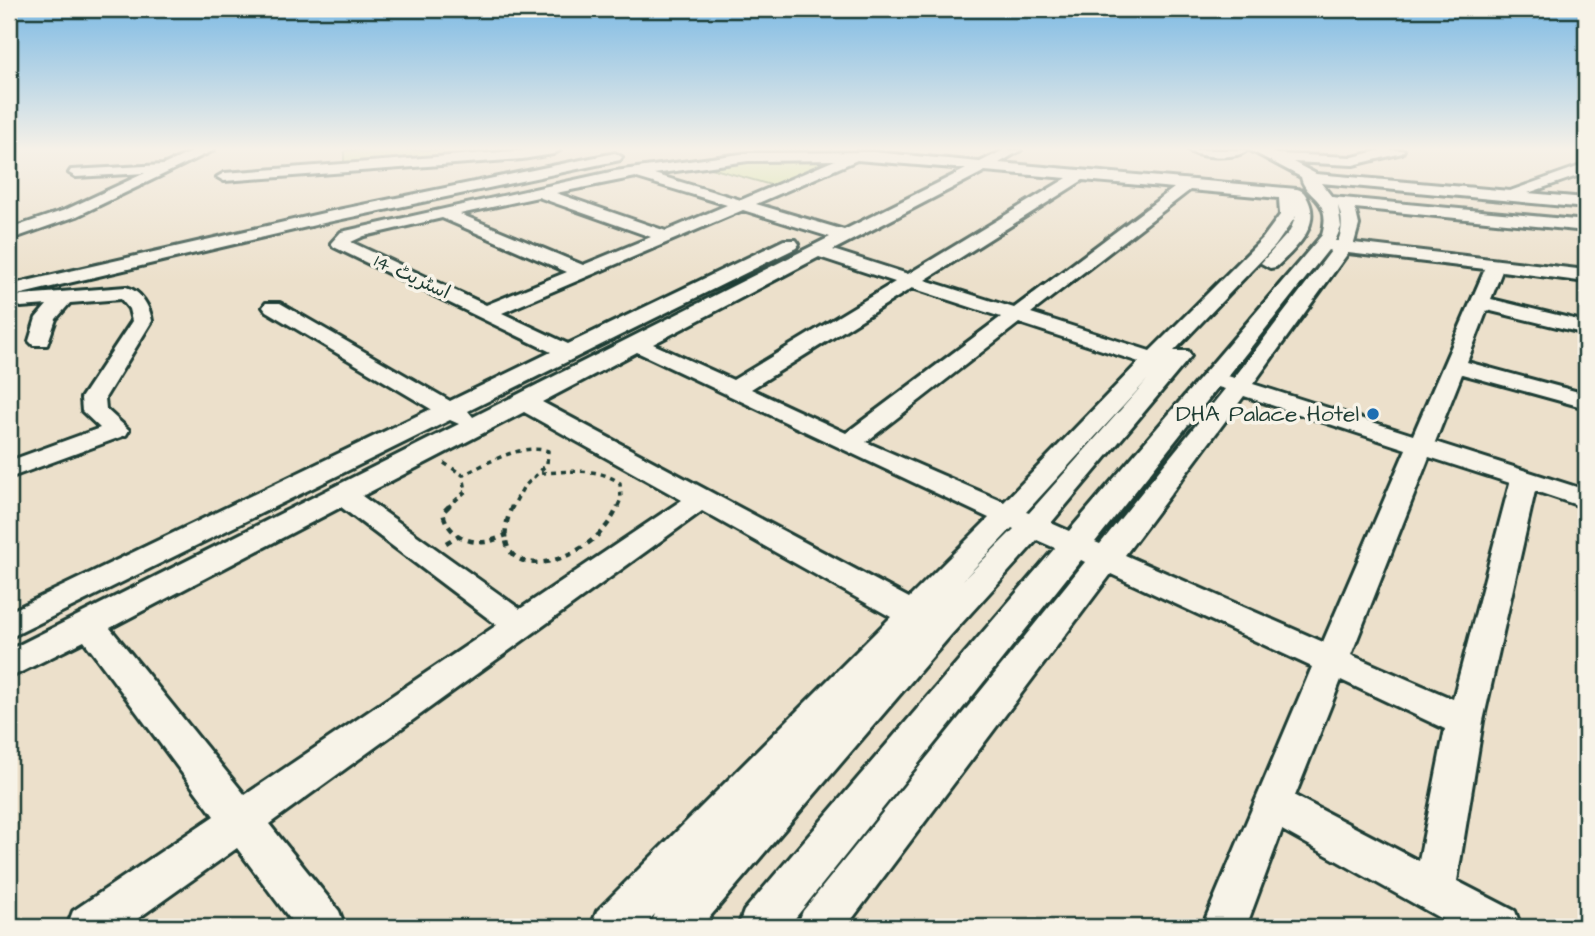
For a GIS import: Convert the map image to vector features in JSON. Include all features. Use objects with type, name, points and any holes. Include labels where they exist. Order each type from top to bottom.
[{"type":"street","points":[[9,235],[115,194]]},
{"type":"street","points":[[9,470],[117,430],[94,411],[93,398],[142,321],[141,311],[126,293],[29,302],[10,300],[9,291],[437,194]]},
{"type":"street","points":[[443,213],[526,194]]},
{"type":"street","points":[[545,194],[668,237]]},
{"type":"street","points":[[706,194],[828,238],[910,281],[1163,362]]},
{"type":"street","points":[[487,312],[768,194]]},
{"type":"street","points":[[9,626],[568,352],[828,238],[904,194]]},
{"type":"street","points":[[9,665],[634,343],[914,194]]},
{"type":"street","points":[[733,390],[1052,194]]},
{"type":"street","points":[[848,443],[1177,194]]},
{"type":"street","points":[[612,927],[925,621],[1021,520],[1279,230],[1288,215],[1289,202],[1294,194]]},
{"type":"street","points":[[1302,194],[1305,212],[1301,229],[1320,243],[1586,276]]},
{"type":"street","points":[[1163,362],[1320,243],[1348,240],[1351,221],[1315,194]]},
{"type":"street","points":[[1372,194],[1586,226]]},
{"type":"street","points":[[1478,194],[1586,203]]},
{"type":"street","points":[[101,200],[137,198]]},
{"type":"street","points":[[443,213],[584,272]]},
{"type":"street","name":"اسٹریٹ 14","points":[[443,213],[359,232],[340,243],[568,352]]},
{"type":"street","points":[[818,927],[1105,557],[1320,243]]},
{"type":"street","points":[[1224,927],[1272,804],[1494,269],[1491,265]]},
{"type":"street","points":[[1562,273],[1586,283]]},
{"type":"street","points":[[40,341],[46,318],[64,298]]},
{"type":"street","points":[[1479,302],[1586,328]]},
{"type":"street","points":[[272,307],[474,425]]},
{"type":"street","points":[[634,343],[848,443],[1465,721]]},
{"type":"street","points":[[1454,365],[1586,401]]},
{"type":"street","points":[[1226,382],[1586,499]]},
{"type":"street","points":[[760,927],[1075,544],[1226,382]]},
{"type":"street","points":[[522,401],[925,621]]},
{"type":"street","points":[[1434,891],[1465,721],[1524,480]]},
{"type":"street","points":[[342,495],[521,626]]},
{"type":"street","points":[[89,927],[700,500]]},
{"type":"street","points":[[672,927],[925,621]]},
{"type":"street","points":[[89,624],[323,927]]},
{"type":"street","points":[[1272,804],[1499,927]]},
{"type":"path","points":[[463,475],[487,463],[537,447],[548,451],[550,457],[541,472],[523,487],[515,498],[506,535],[515,557],[529,563],[545,564],[563,560],[598,537],[621,501],[622,490],[614,478],[581,471],[541,472]]},
{"type":"path","points":[[424,452],[463,475],[466,491],[443,512],[447,526],[466,539],[483,542],[506,535]]},
{"type":"place","name":"DHA Palace Hotel","points":[[1373,414]]}]
